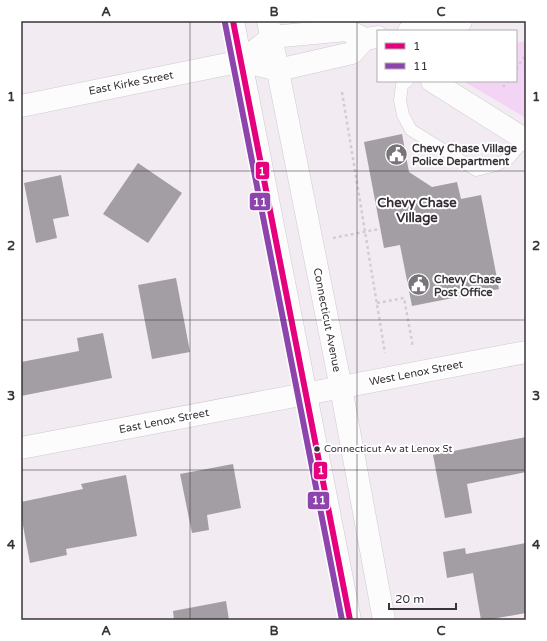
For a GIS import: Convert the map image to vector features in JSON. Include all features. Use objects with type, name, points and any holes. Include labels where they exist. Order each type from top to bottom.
[{"type":"main road","points":[[233,21],[350,620]]},
{"type":"main road","points":[[414,30],[461,21]]},
{"type":"main road","points":[[242,61],[270,29],[346,30],[372,38]]},
{"type":"main road","name":"Connecticut Avenue","points":[[270,29],[384,620]]},
{"type":"main road","points":[[242,61],[278,70],[352,53],[372,38]]},
{"type":"main road","name":"East Kirke Street","points":[[21,106],[242,61]]},
{"type":"main road","points":[[434,82],[525,139]]},
{"type":"main road","name":"West Lenox Street","points":[[306,394],[526,352]]},
{"type":"main road","name":"East Lenox Street","points":[[21,448],[306,394]]},
{"type":"lane","points":[[406,82],[402,85],[400,100],[403,115],[411,130],[476,170],[496,166],[509,158],[525,139]]},
{"type":"path","points":[[517,68],[526,54]]},
{"type":"path","points":[[503,87],[507,82]]},
{"type":"path","points":[[342,92],[385,353]]},
{"type":"path","points":[[328,239],[379,229]]},
{"type":"path","points":[[376,303],[404,298],[413,347]]},
{"type":"shaded area","points":[[526,41],[526,118],[465,82],[517,82],[517,43]]},
{"type":"building","points":[[402,134],[409,172],[432,187],[457,182],[461,199],[481,195],[499,289],[412,306],[400,245],[384,248],[364,142]]},
{"type":"building","points":[[138,163],[182,193],[148,243],[103,214]]},
{"type":"building","points":[[61,175],[69,216],[53,219],[57,238],[36,243],[24,183]]},
{"type":"building","points":[[176,278],[190,352],[152,359],[138,285]]},
{"type":"building","points":[[103,333],[112,378],[21,396],[21,362],[79,351],[77,338]]},
{"type":"building","points":[[526,437],[526,472],[467,484],[472,513],[445,518],[433,455]]},
{"type":"building","points":[[233,464],[241,508],[207,515],[209,530],[192,533],[180,474]]},
{"type":"building","points":[[126,475],[137,536],[66,549],[67,555],[30,563],[21,515],[21,502],[83,489],[81,484]]},
{"type":"building","points":[[526,543],[526,613],[481,620],[473,573],[447,578],[443,552],[465,548],[466,554]]},
{"type":"building","points":[[226,601],[229,620],[174,620],[173,611]]},
{"type":"transit line","name":"1","points":[[233,21],[350,620]]},
{"type":"transit line","name":"11","points":[[225,23],[342,620]]},
{"type":"place","name":"Chevy Chase Village Police Department","points":[[396,154]]},
{"type":"place","name":"Chevy Chase Post Office","points":[[419,285]]},
{"type":"place","name":"Connecticut Av at Lenox St","points":[[317,449]]},
{"type":"district","name":"Chevy Chase Village","points":[[417,210]]}]
